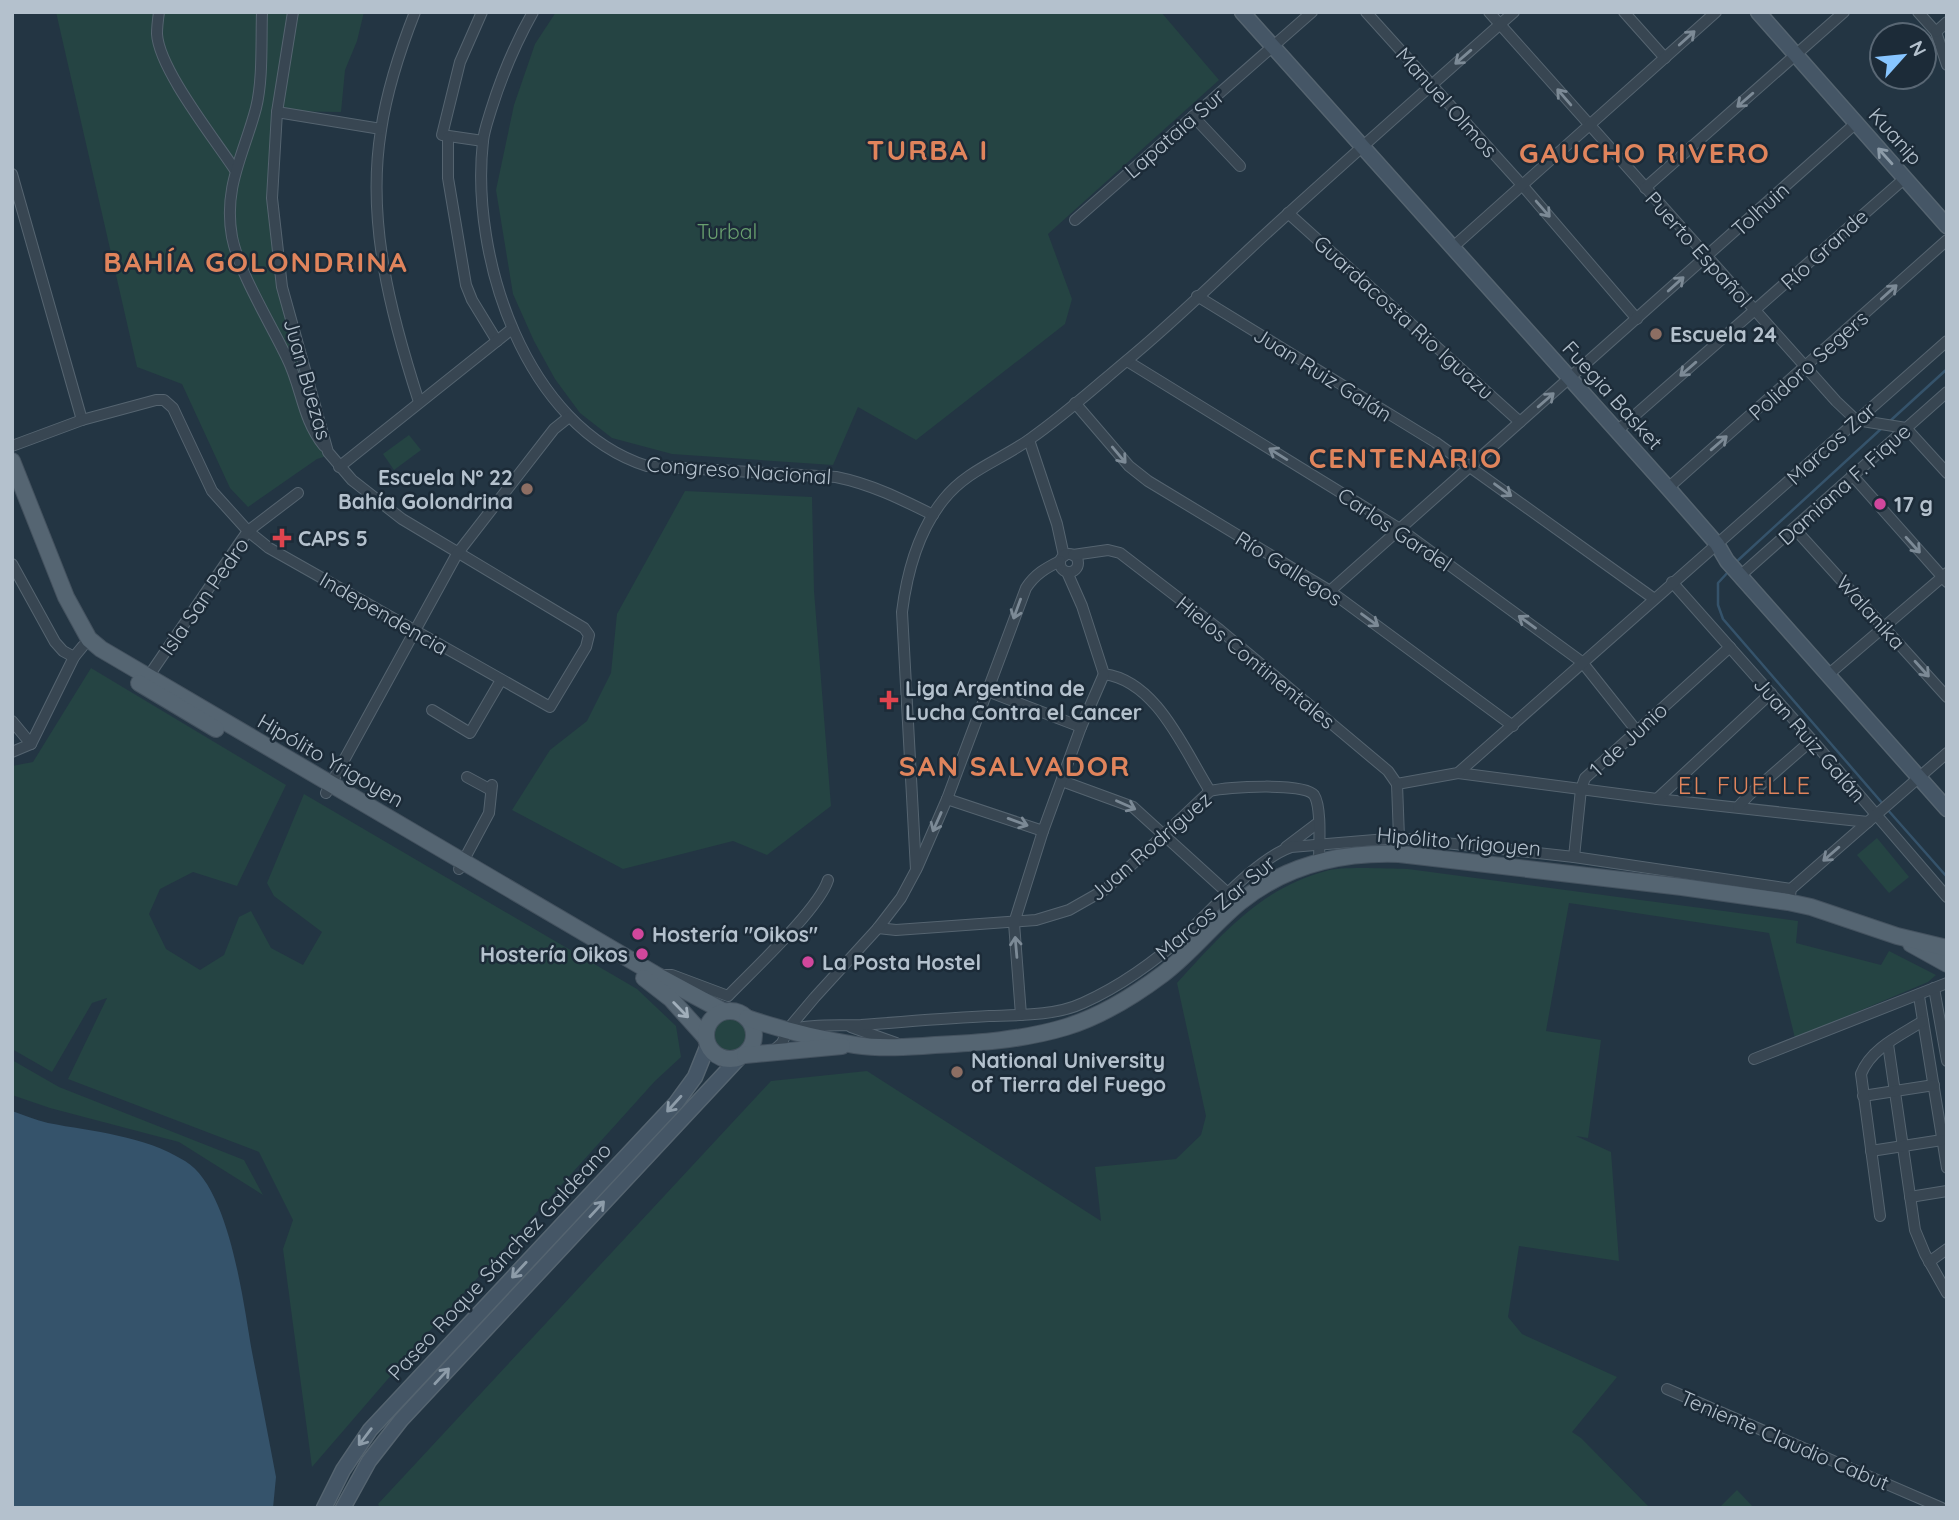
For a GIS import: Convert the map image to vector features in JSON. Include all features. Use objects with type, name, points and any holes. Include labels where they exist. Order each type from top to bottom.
[{"type":"main road","name":"Fuegia Basket","points":[[1242,12],[1668,488],[1717,544],[1727,561],[1947,810]]},
{"type":"main road","name":"Kuanip","points":[[1758,12],[1947,226]]},
{"type":"main road","name":"Hipólito Yrigoyen","points":[[12,461],[66,597],[89,639],[328,789]]},
{"type":"main road","name":"Hipólito Yrigoyen","points":[[12,481],[79,651],[90,654],[658,976],[726,1006]]},
{"type":"main road","name":"Hipólito Yrigoyen","points":[[742,1057],[855,1045],[906,1047],[975,1043],[1067,1027],[1095,1015],[1164,973],[1234,898],[1319,861],[1357,854],[1399,854],[1682,887],[1789,896],[1897,936]]},
{"type":"main road","name":"Hipólito Yrigoyen","points":[[461,865],[639,975],[671,999],[707,1042]]},
{"type":"main road","points":[[1897,936],[1947,948]]},
{"type":"main road","points":[[1897,936],[1947,964]]},
{"type":"main road","points":[[726,1006],[752,1024],[754,1041],[742,1057],[731,1060],[717,1056],[707,1042],[708,1025],[726,1006]]},
{"type":"main road","name":"Hipólito Yrigoyen","points":[[747,1018],[855,1045]]},
{"type":"main road","name":"Paseo Roque Sánchez Galdeano","points":[[324,1508],[343,1469],[388,1409],[676,1103],[695,1077],[707,1042]]},
{"type":"main road","name":"Paseo Roque Sánchez Galdeano","points":[[343,1508],[358,1478],[401,1420],[742,1057]]},
{"type":"main road","points":[[547,1240],[558,1251]]},
{"type":"main road","points":[[343,1469],[358,1478]]},
{"type":"street","points":[[159,12],[157,36],[166,64],[235,170]]},
{"type":"street","points":[[262,12],[258,98],[235,170],[230,196],[230,220],[239,258],[293,371],[309,424],[328,452]]},
{"type":"street","name":"Juan Buezas","points":[[293,12],[277,112],[272,198],[282,287],[328,452],[352,480],[402,519],[583,628],[589,635],[586,647],[550,707]]},
{"type":"street","points":[[415,12],[393,76],[381,129],[376,170],[382,258],[419,402]]},
{"type":"street","points":[[482,12],[460,62],[442,135],[483,141]]},
{"type":"street","name":"Congreso Nacional","points":[[533,12],[508,60],[483,141],[481,196],[492,276],[512,329],[540,379],[569,417],[613,452],[647,466],[836,477],[885,491],[933,515]]},
{"type":"street","name":"Lapataia Sur","points":[[1076,220],[1312,12]]},
{"type":"street","name":"Manuel Olmos","points":[[1366,12],[1522,185],[1637,319]]},
{"type":"street","name":"Puerto Español","points":[[1489,12],[1706,257],[1856,420]]},
{"type":"street","points":[[916,870],[902,612],[913,556],[933,515],[960,482],[1029,440],[1126,361],[1514,12]]},
{"type":"street","points":[[1624,12],[1665,58]]},
{"type":"street","points":[[1453,247],[1716,12]]},
{"type":"street","points":[[1645,188],[1844,12]]},
{"type":"street","points":[[1938,38],[1947,65]]},
{"type":"street","points":[[277,112],[381,129]]},
{"type":"street","points":[[1193,116],[1240,166]]},
{"type":"street","name":"Tolhuin","points":[[1330,592],[1856,123]]},
{"type":"street","points":[[448,137],[448,178],[466,285],[497,341]]},
{"type":"street","points":[[12,174],[82,421],[12,446]]},
{"type":"street","name":"Río Grande","points":[[1617,431],[1905,178]]},
{"type":"street","name":"Guardacosta Rio Iguazu","points":[[1288,213],[1520,422]]},
{"type":"street","name":"Polidoro Segers","points":[[1668,488],[1947,240]]},
{"type":"street","name":"Juan Ruiz Galán","points":[[1198,296],[1470,466],[1653,598]]},
{"type":"street","points":[[339,467],[512,329]]},
{"type":"street","name":"Marcos Zar","points":[[1717,544],[1947,341]]},
{"type":"street","name":"Carlos Gardel","points":[[1126,361],[1400,530],[1582,662],[1636,730]]},
{"type":"street","name":"Damiana F. Fique","points":[[1741,576],[1947,392]]},
{"type":"street","name":"Independencia","points":[[82,421],[164,400],[173,408],[212,492],[248,531],[269,548],[550,707]]},
{"type":"street","name":"Río Gallegos","points":[[1074,403],[1129,466],[1148,481],[1330,592],[1513,726]]},
{"type":"street","points":[[328,789],[457,554],[554,429],[569,417]]},
{"type":"street","points":[[1856,420],[1906,428],[1947,473]]},
{"type":"street","points":[[1029,440],[1067,557]]},
{"type":"street","points":[[1829,674],[1945,578],[1852,475]]},
{"type":"street","name":"Isla San Pedro","points":[[148,677],[248,531],[298,493]]},
{"type":"street","name":"Walanika","points":[[1794,528],[1947,697]]},
{"type":"street","points":[[1458,773],[1717,544]]},
{"type":"street","points":[[1067,557],[1061,566],[1073,569],[1108,550]]},
{"type":"street","points":[[769,1054],[782,1043],[788,1029],[878,929],[901,898],[947,799],[1026,587],[1032,578],[1042,569],[1067,557],[1108,550]]},
{"type":"street","name":"Hielos Continentales","points":[[1108,550],[1120,553],[1220,630],[1388,771],[1397,783]]},
{"type":"street","points":[[1021,1015],[1014,923],[1043,831],[1081,727],[1104,674],[1073,569],[1078,561],[1067,557]]},
{"type":"street","points":[[12,564],[55,642],[63,651],[79,651],[31,744],[12,752]]},
{"type":"street","name":"Juan Ruiz Galán","points":[[1672,582],[1812,740],[1883,809],[1947,897]]},
{"type":"street","name":"1 de Junio","points":[[1574,857],[1581,789],[1589,771],[1730,648]]},
{"type":"street","points":[[1104,674],[1129,681],[1153,700],[1210,790]]},
{"type":"street","points":[[432,710],[470,733],[501,680]]},
{"type":"street","points":[[987,691],[1081,727]]},
{"type":"street","points":[[1657,799],[1771,693]]},
{"type":"street","points":[[12,721],[31,744]]},
{"type":"street","points":[[1738,807],[1812,740]]},
{"type":"street","points":[[1789,896],[1947,753]]},
{"type":"street","points":[[1399,838],[1397,783],[1458,773],[1657,799],[1868,822]]},
{"type":"street","points":[[461,865],[489,813],[492,787],[467,777]]},
{"type":"street","points":[[1062,781],[1133,807],[1234,898]]},
{"type":"street","name":"Juan Rodríguez","points":[[878,929],[1014,923],[1048,918],[1088,901],[1106,888],[1210,790],[1232,787],[1306,790],[1316,798],[1319,861]]},
{"type":"street","points":[[947,799],[1043,831]]},
{"type":"street","points":[[1282,850],[1319,822]]},
{"type":"street","name":"Marcos Zar Sur","points":[[788,1029],[815,1024],[845,1026],[1021,1015],[1070,1009],[1126,979],[1170,947],[1234,898],[1282,850],[1291,847],[1399,838],[1574,857],[1789,896]]},
{"type":"street","points":[[726,1006],[825,891],[828,880]]},
{"type":"street","points":[[1754,1059],[1947,983]]},
{"type":"street","points":[[1934,988],[1947,1061]]},
{"type":"street","points":[[1919,996],[1947,1168]]},
{"type":"street","points":[[808,1005],[810,1018],[815,1024]]},
{"type":"street","points":[[1880,1216],[1861,1074],[1864,1065],[1877,1051],[1923,1021]]},
{"type":"street","points":[[845,1026],[906,1047]]},
{"type":"street","points":[[1888,1044],[1915,1230],[1947,1293]]},
{"type":"street","points":[[1863,1096],[1934,1085]]},
{"type":"street","points":[[1871,1152],[1942,1140]]},
{"type":"street","points":[[1910,1197],[1947,1191]]},
{"type":"street","points":[[1929,1262],[1947,1249]]},
{"type":"street","name":"Teniente Claudio Cabut","points":[[1667,1389],[1942,1508]]},
{"type":"green space","points":[[56,12],[364,12],[357,41],[345,70],[341,112],[276,111],[271,198],[281,287],[333,454],[317,459],[248,507],[230,488],[182,384],[137,367]]},
{"type":"green space","name":"Turbal","points":[[556,12],[1161,12],[1219,80],[1048,234],[1072,299],[1065,324],[916,440],[858,407],[833,465],[672,454],[612,438],[580,413],[555,379],[513,294],[496,190],[514,105],[535,44]]},
{"type":"green space","points":[[409,435],[421,450],[394,470],[383,454]]},
{"type":"green space","points":[[685,491],[812,497],[814,591],[831,806],[767,855],[733,841],[623,869],[512,810],[550,750],[587,721],[611,673],[617,614]]},
{"type":"green space","points":[[91,668],[286,785],[237,886],[193,872],[160,889],[149,914],[166,949],[200,970],[224,955],[239,917],[251,911],[271,948],[303,965],[322,932],[274,896],[267,883],[304,794],[637,989],[676,1026],[681,1057],[655,1081],[425,1336],[312,1467],[283,1249],[293,1220],[259,1152],[68,1079],[107,998],[92,1003],[52,1072],[12,1049],[12,766],[33,762]]},
{"type":"green space","points":[[1877,838],[1909,877],[1889,893],[1857,855]]},
{"type":"green space","points":[[1334,869],[1408,869],[1798,921],[1796,943],[1881,965],[1889,951],[1936,975],[1928,982],[1795,1038],[1769,933],[1569,903],[1546,1031],[1601,1040],[1588,1138],[1576,1136],[1611,1152],[1619,1261],[1519,1246],[1508,1317],[1522,1334],[1617,1377],[1572,1432],[1650,1508],[380,1508],[378,1504],[771,1081],[867,1071],[1101,1221],[1095,1167],[1176,1159],[1201,1135],[1206,1116],[1177,983],[1226,931],[1281,889]]},
{"type":"green space","points":[[731,1016],[744,1022],[750,1035],[744,1048],[731,1054],[718,1048],[712,1035],[718,1022]]},
{"type":"green space","points":[[12,1060],[59,1087],[244,1160],[263,1195],[179,1142],[50,1108],[12,1095]]},
{"type":"green space","points":[[1737,1490],[1754,1508],[1719,1508]]},
{"type":"water","points":[[12,1111],[48,1123],[152,1145],[185,1161],[200,1175],[224,1220],[239,1277],[276,1477],[273,1508],[12,1508]]},
{"type":"waterway","points":[[1890,421],[1947,369]]},
{"type":"waterway","points":[[1735,563],[1882,428]]},
{"type":"waterway","points":[[1729,571],[1718,583],[1718,605],[1723,619],[1883,804]]},
{"type":"waterway","points":[[1887,809],[1947,877]]},
{"type":"place","name":"Escuela 24","points":[[1656,334]]},
{"type":"place","name":"Escuela Nº 22 Bahía Golondrina","points":[[527,489]]},
{"type":"place","name":"17 g","points":[[1880,504]]},
{"type":"place","name":"CAPS 5","points":[[282,538]]},
{"type":"place","name":"Liga Argentina de Lucha Contra el Cancer","points":[[889,700]]},
{"type":"place","name":"Hostería \"Oikos\"","points":[[638,934]]},
{"type":"place","name":"Hostería Oikos","points":[[642,954]]},
{"type":"place","name":"La Posta Hostel","points":[[808,962]]},
{"type":"place","name":"National University of Tierra del Fuego","points":[[957,1072]]},
{"type":"district","name":"TURBA I","points":[[928,149]]},
{"type":"district","name":"GAUCHO RIVERO","points":[[1645,152]]},
{"type":"district","name":"BAHÍA GOLONDRINA","points":[[256,261]]},
{"type":"district","name":"CENTENARIO","points":[[1406,457]]},
{"type":"district","name":"SAN SALVADOR","points":[[1015,765]]},
{"type":"district","name":"EL FUELLE","points":[[1745,785]]}]
